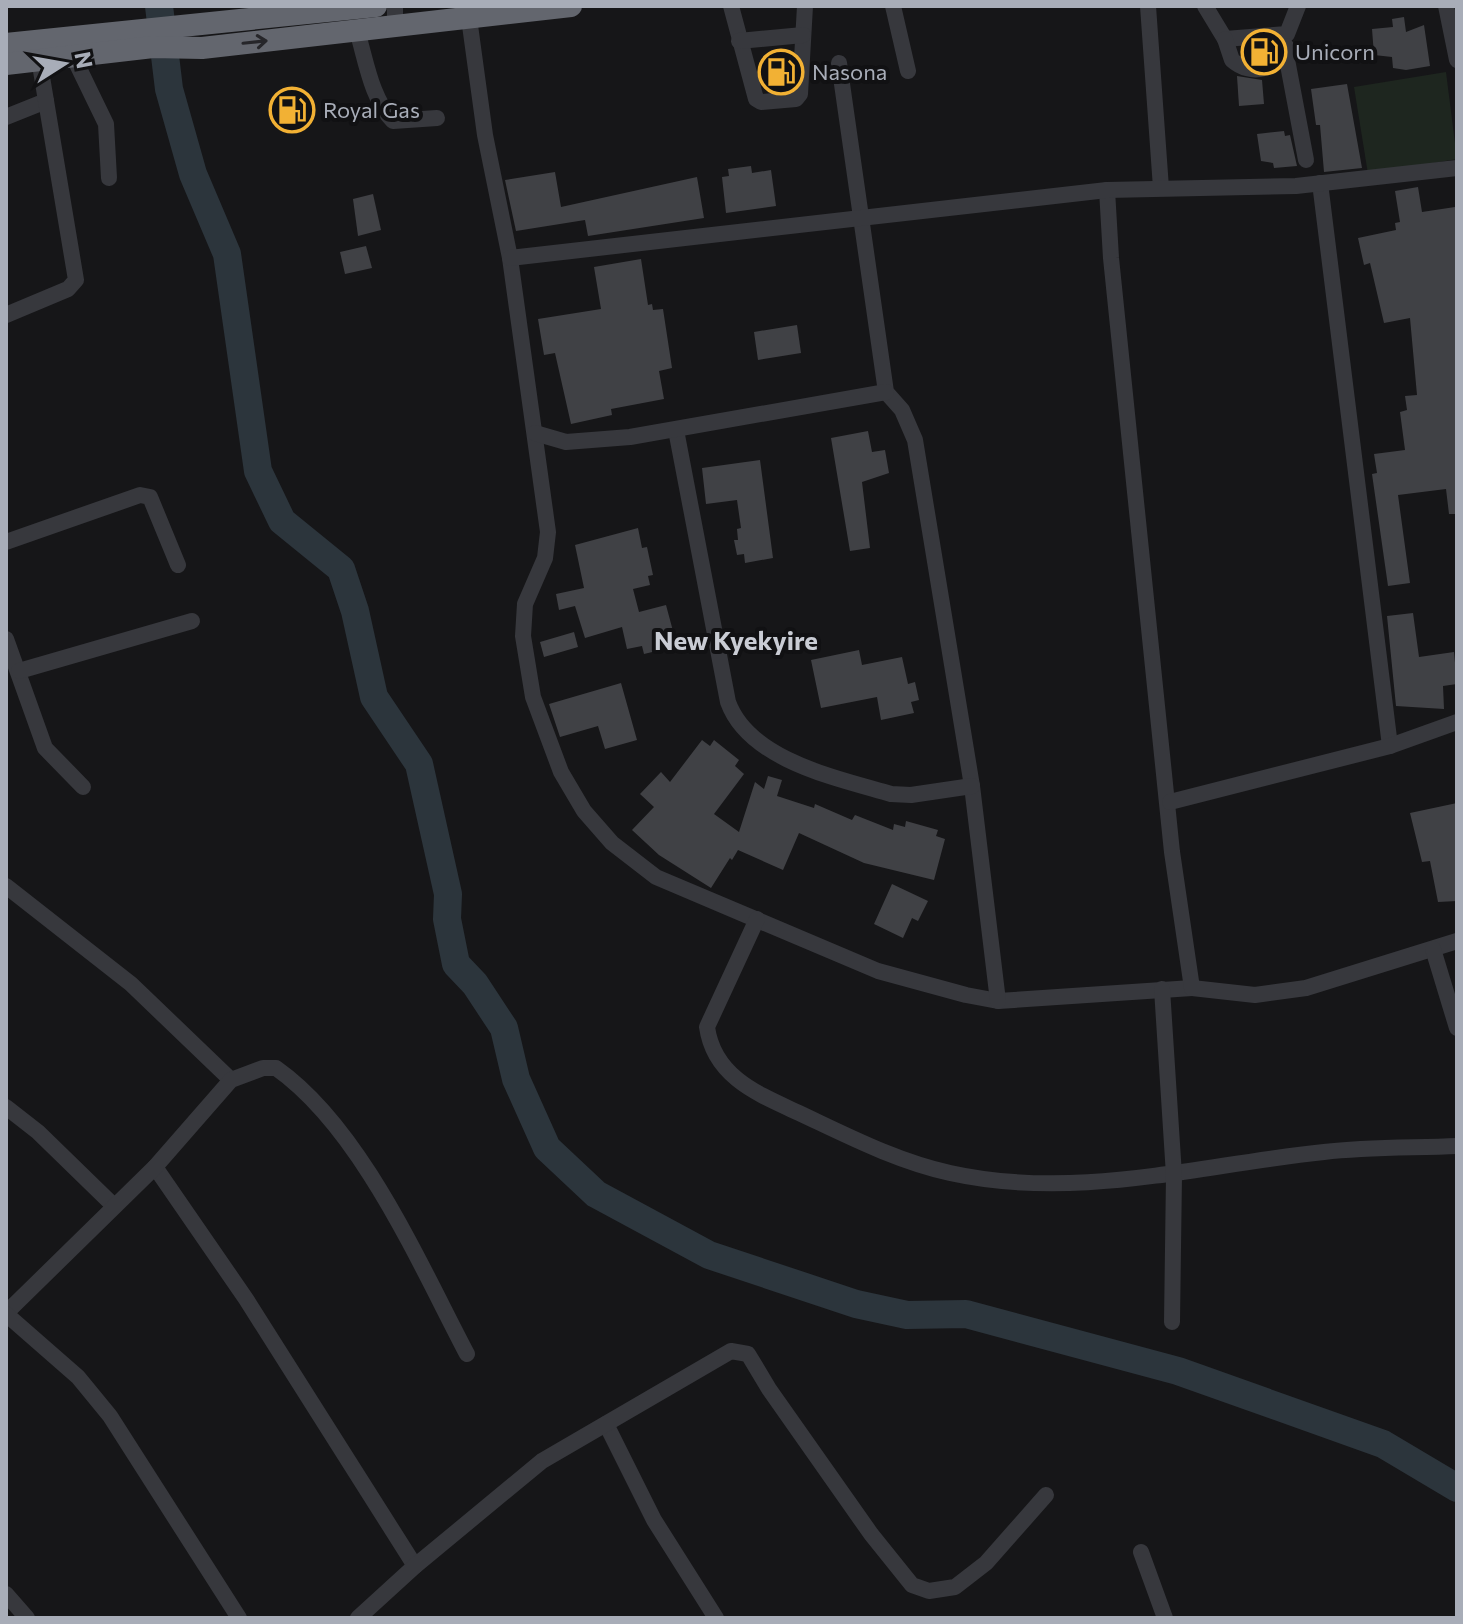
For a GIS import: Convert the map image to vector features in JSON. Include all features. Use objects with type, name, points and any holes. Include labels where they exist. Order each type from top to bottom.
[{"type":"highway","points":[[6,64],[73,56],[151,37],[188,23],[376,6]]},
{"type":"highway","points":[[6,44],[151,37],[202,48],[357,31],[395,16],[469,18],[571,6]]},
{"type":"street","points":[[731,6],[756,99],[761,102],[796,99],[805,6]]},
{"type":"street","points":[[893,6],[908,71]]},
{"type":"street","points":[[1148,6],[1161,188]]},
{"type":"street","points":[[1205,6],[1225,39],[1232,60],[1248,69],[1278,63],[1298,6]]},
{"type":"street","points":[[1446,6],[1457,12]]},
{"type":"street","points":[[1446,6],[1457,60]]},
{"type":"street","points":[[469,18],[485,135],[510,258],[548,532],[545,558],[525,604],[523,636],[533,697],[561,772],[584,811],[633,860],[656,877],[878,971],[998,1001],[1192,988],[1255,995],[1306,988],[1457,941]]},
{"type":"street","points":[[357,31],[375,89],[384,111],[393,121],[437,118]]},
{"type":"street","points":[[739,41],[803,35]]},
{"type":"street","points":[[1225,39],[1286,42]]},
{"type":"street","points":[[1286,42],[1306,160]]},
{"type":"street","points":[[73,56],[106,124],[109,178]]},
{"type":"street","points":[[6,315],[68,289],[76,280],[39,59]]},
{"type":"street","points":[[839,63],[886,392],[902,410],[915,440],[972,786],[998,1001]]},
{"type":"street","points":[[6,117],[46,101]]},
{"type":"street","points":[[510,258],[1107,190],[1320,183],[1457,168]]},
{"type":"street","points":[[1320,183],[1390,746]]},
{"type":"street","points":[[1107,190],[1124,393],[1170,802],[1172,852],[1192,988]]},
{"type":"street","points":[[535,433],[566,442],[676,430],[886,392]]},
{"type":"street","points":[[676,430],[734,721],[762,747],[891,794],[911,795],[972,786]]},
{"type":"street","points":[[6,542],[140,495],[150,497],[178,565]]},
{"type":"street","points":[[19,671],[192,621]]},
{"type":"street","points":[[6,639],[45,748],[83,787]]},
{"type":"street","points":[[1170,802],[1390,746],[1457,722]]},
{"type":"street","points":[[6,886],[131,984],[231,1080]]},
{"type":"street","points":[[757,919],[707,1027],[717,1058],[746,1088],[893,1157],[951,1174],[1059,1185],[1174,1175],[1324,1152],[1457,1146]]},
{"type":"street","points":[[1433,949],[1457,1028]]},
{"type":"street","points":[[1162,989],[1174,1175],[1172,1322]]},
{"type":"street","points":[[239,1618],[110,1416],[78,1377],[6,1313],[155,1167],[231,1080],[263,1068],[276,1068],[339,1131],[395,1215],[467,1354]]},
{"type":"street","points":[[6,1107],[38,1132],[114,1206]]},
{"type":"street","points":[[155,1167],[246,1299],[415,1566]]},
{"type":"street","points":[[358,1618],[415,1566],[542,1461],[722,1356],[744,1351],[871,1534],[912,1585],[929,1591],[955,1587],[986,1563],[1046,1495]]},
{"type":"street","points":[[606,1424],[654,1520],[716,1618]]},
{"type":"street","points":[[1141,1552],[1165,1618]]},
{"type":"street","points":[[6,1594],[27,1618]]},
{"type":"shaded area","points":[[1446,72],[1457,159],[1368,174],[1354,87]]},
{"type":"building","points":[[1404,17],[1406,32],[1424,25],[1430,66],[1406,70],[1393,68],[1392,57],[1374,55],[1372,29],[1393,27],[1392,19]]},
{"type":"building","points":[[1237,76],[1262,80],[1264,104],[1239,106]]},
{"type":"building","points":[[1347,84],[1362,168],[1324,172],[1320,125],[1316,125],[1311,89]]},
{"type":"building","points":[[1284,131],[1285,136],[1290,135],[1297,166],[1274,168],[1273,163],[1261,161],[1257,134]]},
{"type":"building","points":[[751,166],[752,173],[771,170],[776,206],[726,213],[722,177],[729,176],[728,169]]},
{"type":"building","points":[[555,172],[561,207],[697,177],[704,218],[588,236],[585,220],[516,231],[505,180]]},
{"type":"building","points":[[1418,187],[1422,212],[1455,207],[1457,211],[1457,514],[1449,514],[1446,489],[1398,495],[1410,583],[1388,586],[1372,474],[1377,473],[1374,454],[1405,450],[1400,412],[1407,410],[1405,396],[1417,395],[1410,318],[1384,323],[1370,263],[1364,265],[1358,238],[1396,230],[1395,223],[1400,222],[1395,191]]},
{"type":"building","points":[[373,194],[381,230],[358,236],[353,199]]},
{"type":"building","points":[[366,246],[372,268],[345,274],[340,252]]},
{"type":"building","points":[[641,259],[648,305],[652,304],[653,310],[663,309],[672,368],[659,371],[664,399],[611,409],[612,415],[571,424],[555,353],[544,355],[538,319],[601,309],[594,267]]},
{"type":"building","points":[[797,325],[801,353],[758,360],[754,332]]},
{"type":"building","points":[[868,431],[872,452],[885,450],[889,473],[862,482],[870,548],[850,551],[831,438]]},
{"type":"building","points":[[760,460],[773,558],[745,563],[744,554],[737,555],[734,540],[738,540],[737,529],[741,528],[737,500],[706,504],[702,468]]},
{"type":"building","points":[[638,528],[642,548],[647,547],[653,575],[648,576],[650,585],[633,589],[639,612],[666,605],[677,646],[644,654],[642,646],[627,649],[622,627],[585,638],[575,606],[559,610],[556,594],[584,588],[575,545]]},
{"type":"building","points":[[1413,613],[1419,657],[1454,652],[1457,684],[1443,686],[1444,709],[1396,706],[1387,616]]},
{"type":"building","points":[[574,632],[578,647],[544,657],[540,642]]},
{"type":"building","points":[[859,650],[862,665],[902,657],[908,684],[915,682],[919,700],[911,702],[914,713],[881,720],[877,697],[821,708],[811,660]]},
{"type":"building","points":[[621,683],[637,740],[605,749],[598,726],[560,737],[549,704]]},
{"type":"building","points":[[702,740],[710,746],[714,740],[739,760],[735,766],[744,774],[714,814],[739,832],[755,782],[764,789],[768,776],[782,780],[777,796],[814,808],[815,804],[852,820],[855,815],[893,830],[894,824],[905,827],[906,821],[938,830],[936,836],[945,839],[934,880],[864,863],[799,833],[783,870],[738,850],[711,888],[659,855],[632,830],[654,807],[640,794],[661,772],[670,782]]},
{"type":"building","points":[[1457,803],[1457,901],[1438,902],[1430,861],[1422,862],[1410,813]]},
{"type":"building","points":[[892,884],[928,901],[918,921],[912,918],[903,938],[874,924]]},
{"type":"waterway","points":[[159,6],[169,89],[193,174],[227,254],[258,471],[282,521],[341,569],[355,611],[374,697],[419,764],[448,894],[447,919],[456,964],[475,984],[504,1028],[516,1079],[547,1148],[596,1194],[709,1255],[856,1304],[907,1315],[966,1314],[1178,1371],[1383,1444],[1457,1488]]},
{"type":"place","name":"Unicorn","points":[[1264,52]]},
{"type":"place","name":"Nasona","points":[[781,72]]},
{"type":"place","name":"Royal Gas","points":[[292,110]]},
{"type":"district","name":"New Kyekyire","points":[[736,641]]}]
